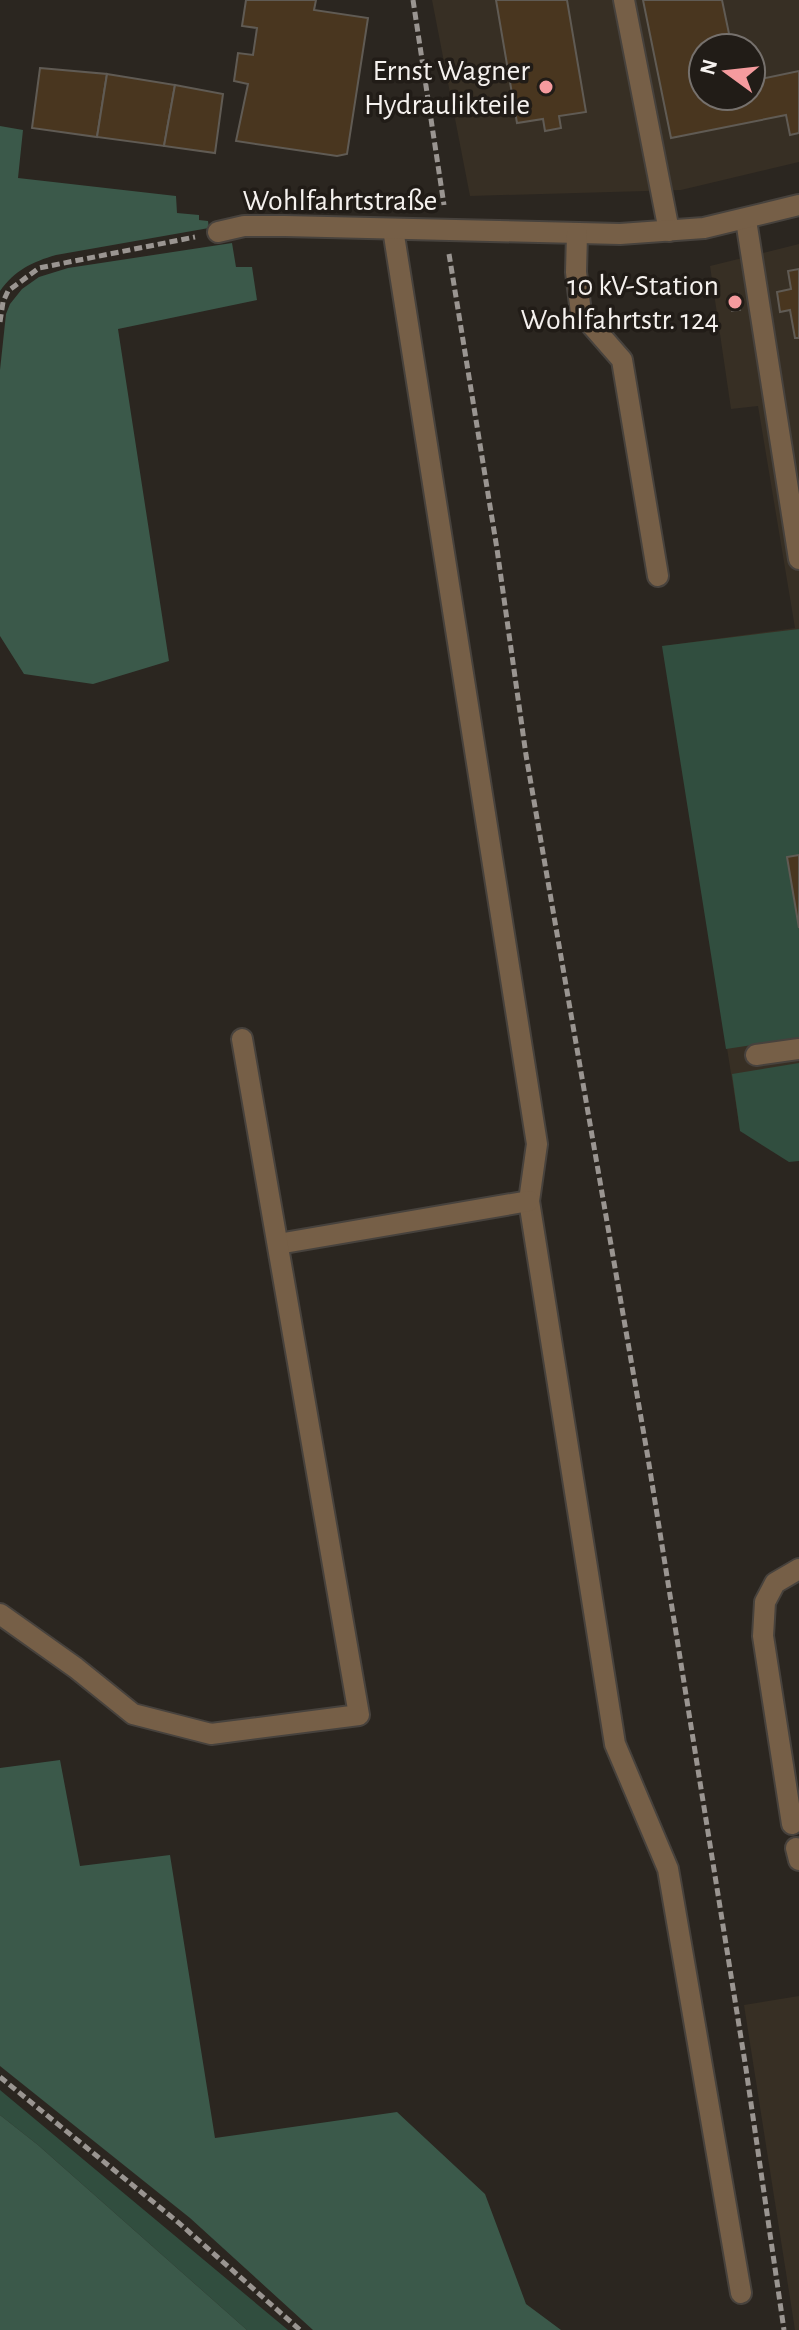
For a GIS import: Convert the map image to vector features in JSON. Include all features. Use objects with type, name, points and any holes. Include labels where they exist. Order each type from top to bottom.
[{"type":"street","points":[[624,0],[669,231]]},
{"type":"street","name":"Wohlfahrtstraße","points":[[218,232],[244,226],[577,234],[669,231],[746,220],[799,205]]},
{"type":"street","points":[[746,220],[799,559]]},
{"type":"street","points":[[393,229],[537,1144],[529,1201],[615,1744],[668,1869],[741,2293]]},
{"type":"street","points":[[577,234],[576,272],[581,313],[622,360],[658,576]]},
{"type":"street","points":[[0,1614],[76,1668],[133,1714],[211,1734],[359,1715],[242,1039]]},
{"type":"street","points":[[756,1055],[799,1049]]},
{"type":"street","points":[[278,1244],[529,1201]]},
{"type":"street","points":[[792,1824],[763,1636],[765,1602],[775,1583],[799,1569]]},
{"type":"path","points":[[413,0],[441,177]]},
{"type":"path","points":[[444,229],[497,549],[526,755],[648,1458],[784,2330]]},
{"type":"path","name":"Wohlfahrtstraße","points":[[0,322],[8,291],[39,268],[218,232]]},
{"type":"path","points":[[0,2077],[179,2223],[300,2330]]},
{"type":"shaded area","points":[[432,0],[799,0],[799,162],[681,190],[470,196]]},
{"type":"shaded area","points":[[799,244],[799,1160],[740,1130],[663,646],[795,628],[758,406],[731,409],[710,266]]},
{"type":"shaded area","points":[[799,1996],[799,2330],[795,2330],[744,2005]]},
{"type":"green space","points":[[0,126],[23,130],[18,178],[176,196],[177,213],[199,215],[199,220],[208,221],[209,228],[56,255],[25,268],[0,291]]},
{"type":"green space","points":[[232,243],[236,267],[252,267],[257,300],[118,329],[169,661],[93,684],[24,674],[0,636],[0,370],[6,314],[10,304],[22,289],[39,277],[68,268]]},
{"type":"green space","points":[[799,629],[799,855],[788,857],[799,928],[799,1038],[726,1049],[662,646]]},
{"type":"green space","points":[[799,1063],[799,1161],[789,1162],[740,1131],[732,1074]]},
{"type":"green space","points":[[60,1760],[80,1866],[170,1855],[215,2138],[397,2112],[485,2194],[526,2304],[561,2330],[313,2330],[190,2218],[0,2066],[0,1768]]},
{"type":"green space","points":[[0,2090],[288,2330],[247,2330],[0,2115]]},
{"type":"green space","points":[[0,2115],[38,2145],[247,2330],[0,2330]]},
{"type":"building","points":[[246,0],[316,0],[314,10],[368,18],[347,154],[337,156],[236,141],[248,84],[234,81],[238,53],[253,55],[257,28],[242,26]]},
{"type":"building","name":"Ernst Wagner Hydraulikteile","points":[[496,0],[567,0],[586,112],[559,116],[561,128],[545,131],[543,119],[517,123]]},
{"type":"building","points":[[643,0],[722,0],[729,32],[687,32],[687,112],[767,112],[767,78],[799,71],[799,133],[790,135],[786,115],[671,138]]},
{"type":"building","points":[[40,68],[107,74],[97,137],[32,128]]},
{"type":"building","points":[[107,74],[175,85],[164,146],[97,137]]},
{"type":"building","points":[[175,85],[223,94],[215,153],[164,146]]},
{"type":"building","points":[[799,269],[799,338],[795,338],[790,310],[780,312],[777,292],[791,289],[788,271]]},
{"type":"building","name":"10 kV-Station Wohlfahrtstr. 124","points":[[738,294],[740,310],[732,311],[731,295]]},
{"type":"building","points":[[799,855],[799,928],[787,857]]},
{"type":"place","name":"Ernst Wagner Hydraulikteile","points":[[546,87]]},
{"type":"place","name":"10 kV-Station Wohlfahrtstr. 124","points":[[735,302]]}]
